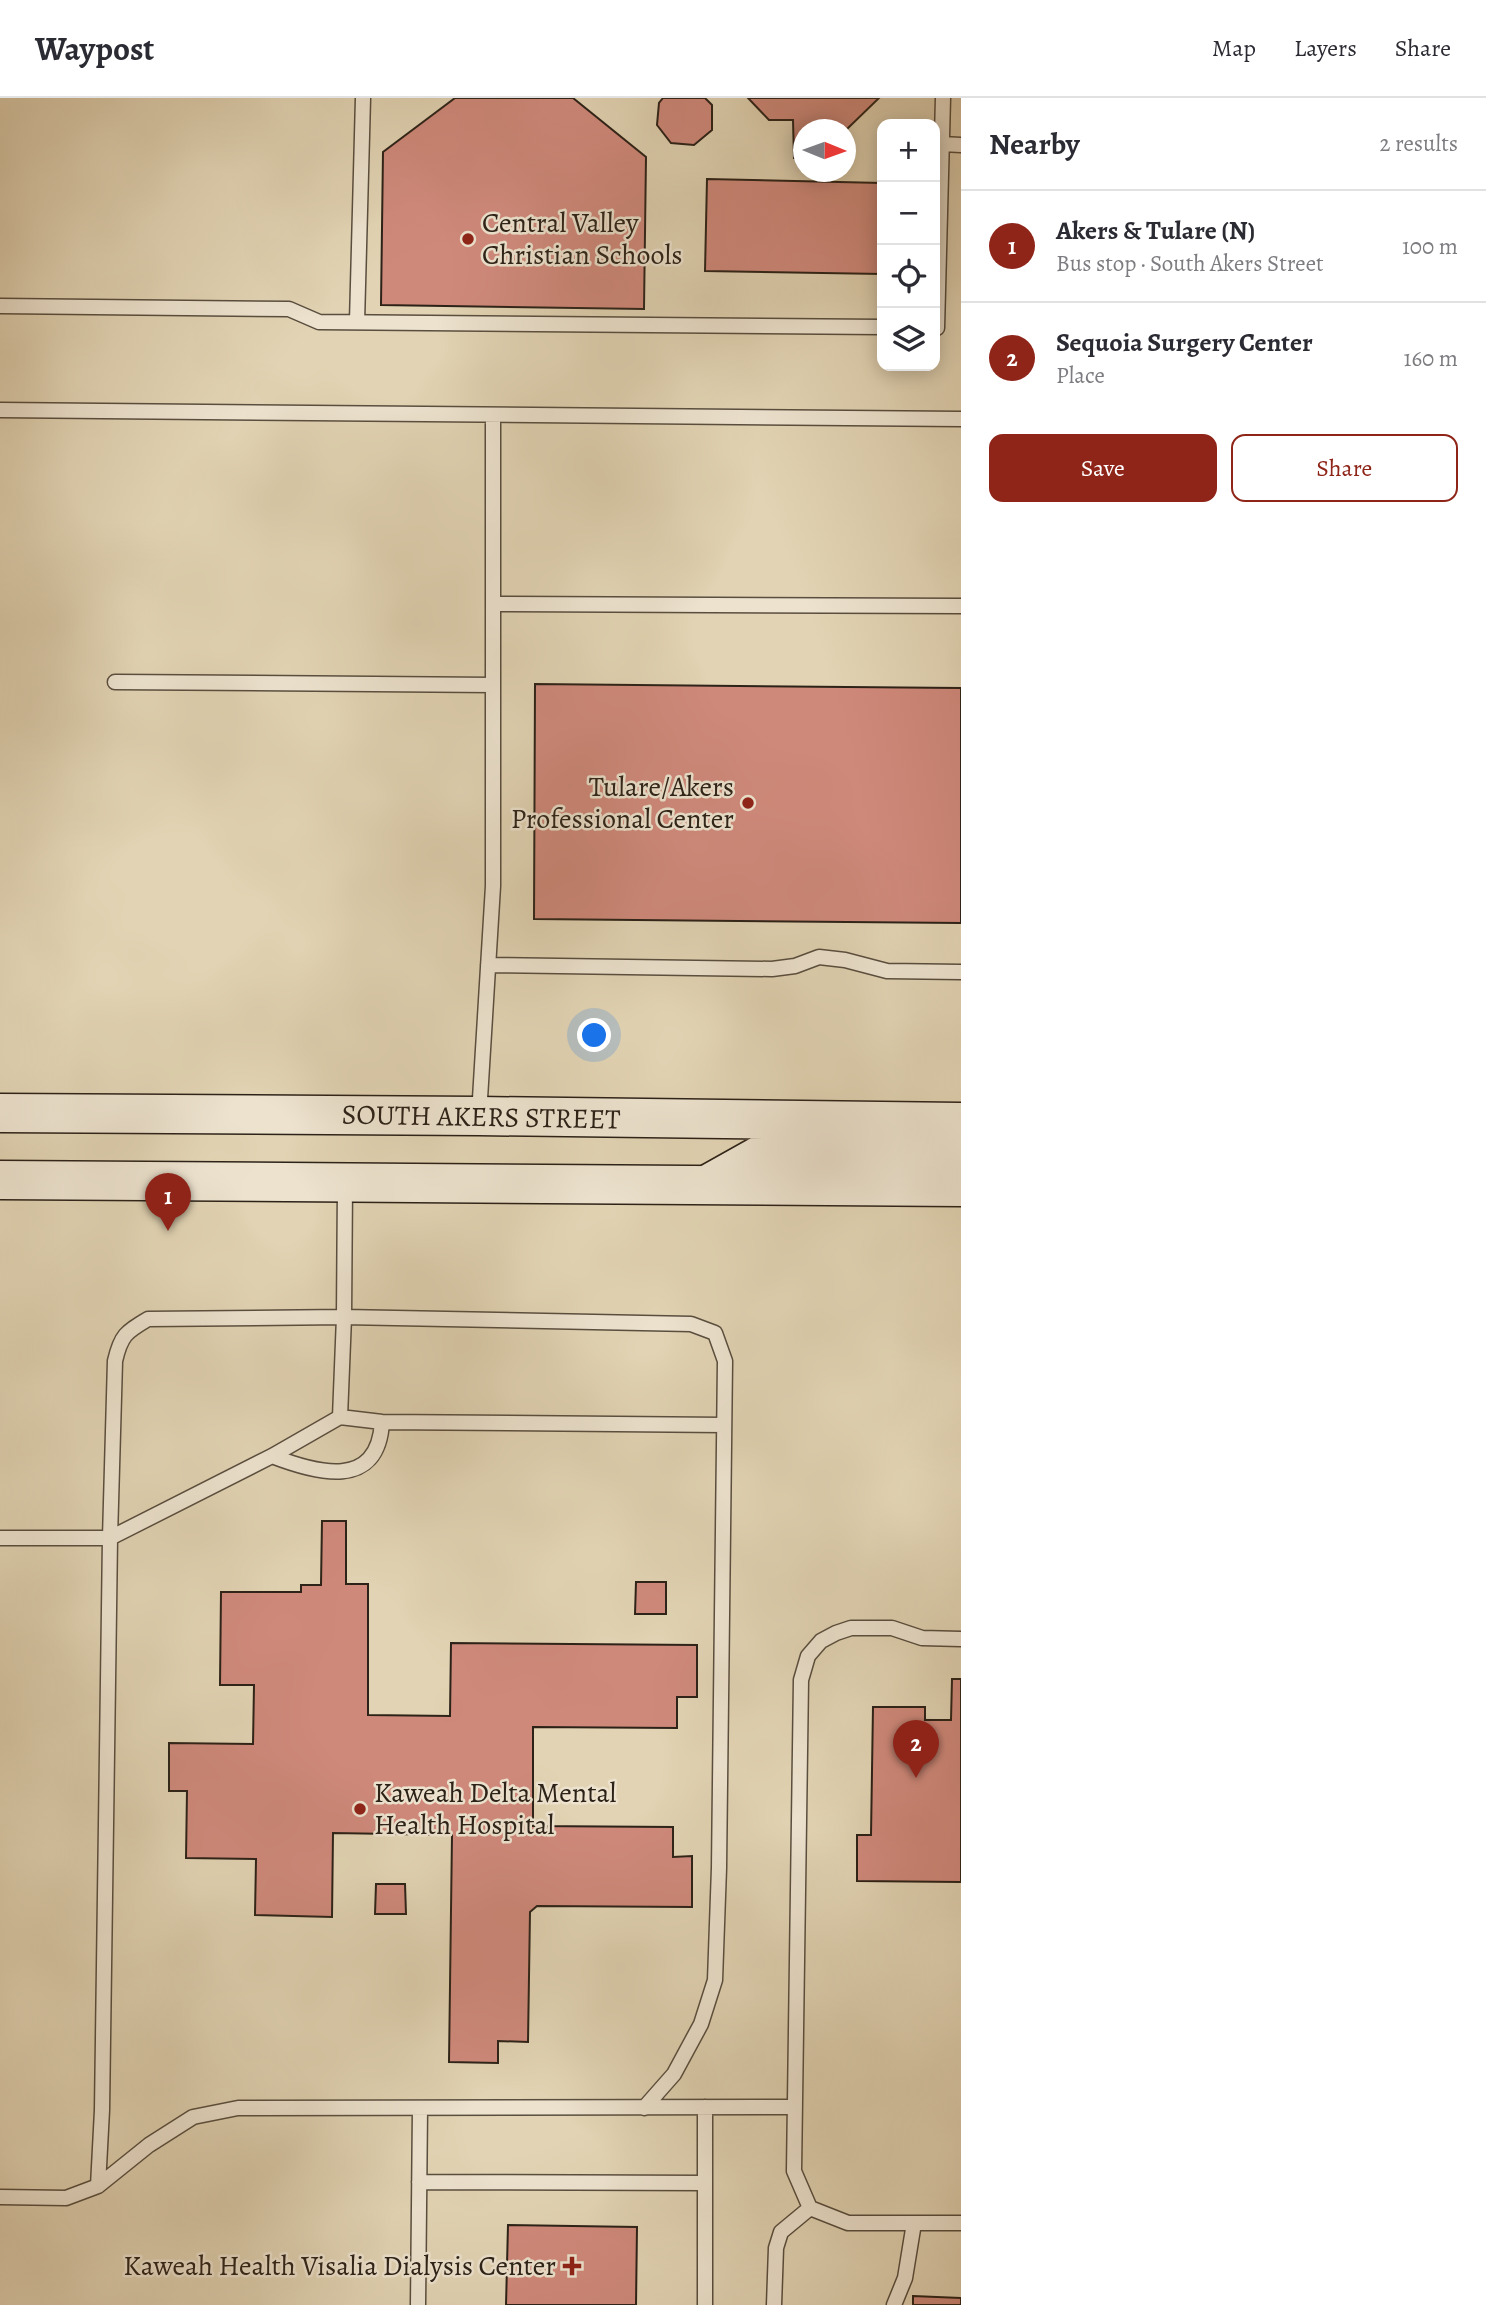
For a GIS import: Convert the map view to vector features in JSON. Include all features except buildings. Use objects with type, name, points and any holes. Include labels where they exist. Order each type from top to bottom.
[{"type":"main road","name":"SOUTH AKERS STREET","points":[[0,1113],[961,1122]]},
{"type":"main road","points":[[707,1184],[758,1156],[961,1158]]},
{"type":"main road","points":[[0,1180],[961,1187]]},
{"type":"lane","points":[[357,322],[363,98]]},
{"type":"lane","points":[[938,308],[943,98]]},
{"type":"lane","points":[[942,144],[961,145]]},
{"type":"lane","points":[[0,306],[289,309],[319,322],[877,327]]},
{"type":"lane","points":[[0,410],[961,419]]},
{"type":"lane","points":[[479,1116],[493,886],[493,415]]},
{"type":"lane","points":[[493,604],[961,606]]},
{"type":"lane","points":[[115,682],[493,685]]},
{"type":"lane","points":[[488,965],[772,969],[794,966],[819,957],[845,960],[887,971],[961,972]]},
{"type":"lane","points":[[340,1417],[345,1182]]},
{"type":"lane","points":[[98,2186],[102,2096],[115,1361],[119,1344],[126,1332],[148,1319],[344,1317],[691,1324],[715,1333],[725,1361],[719,1868],[715,1980],[701,2024],[679,2064],[644,2108]]},
{"type":"lane","points":[[0,1538],[110,1538],[272,1456],[340,1417],[382,1422],[724,1425]]},
{"type":"lane","points":[[272,1456],[300,1467],[335,1473],[349,1471],[364,1464],[375,1451],[381,1437],[382,1422]]},
{"type":"lane","points":[[961,1639],[922,1638],[892,1628],[850,1629],[821,1641],[808,1656],[801,1680],[794,2107],[794,2172],[810,2207],[848,2223],[961,2223]]},
{"type":"lane","points":[[705,2107],[705,2305]]},
{"type":"lane","points":[[0,2197],[66,2198],[98,2186],[149,2145],[193,2117],[237,2108],[794,2107]]},
{"type":"lane","points":[[418,2305],[420,2108]]},
{"type":"lane","points":[[419,2182],[705,2183]]},
{"type":"lane","points":[[774,2305],[776,2248],[781,2232],[810,2207]]},
{"type":"lane","points":[[894,2305],[905,2278],[914,2223]]},
{"type":"place","name":"Central Valley Christian Schools","points":[[468,239]]},
{"type":"place","name":"Tulare/Akers Professional Center","points":[[748,803]]},
{"type":"place","name":"Akers & Tulare (N)","points":[[168,1231]]},
{"type":"place","name":"Sequoia Surgery Center","points":[[916,1778]]},
{"type":"place","name":"Kaweah Delta Mental Health Hospital","points":[[360,1809]]},
{"type":"place","name":"Kaweah Health Visalia Dialysis Center","points":[[572,2266]]}]
